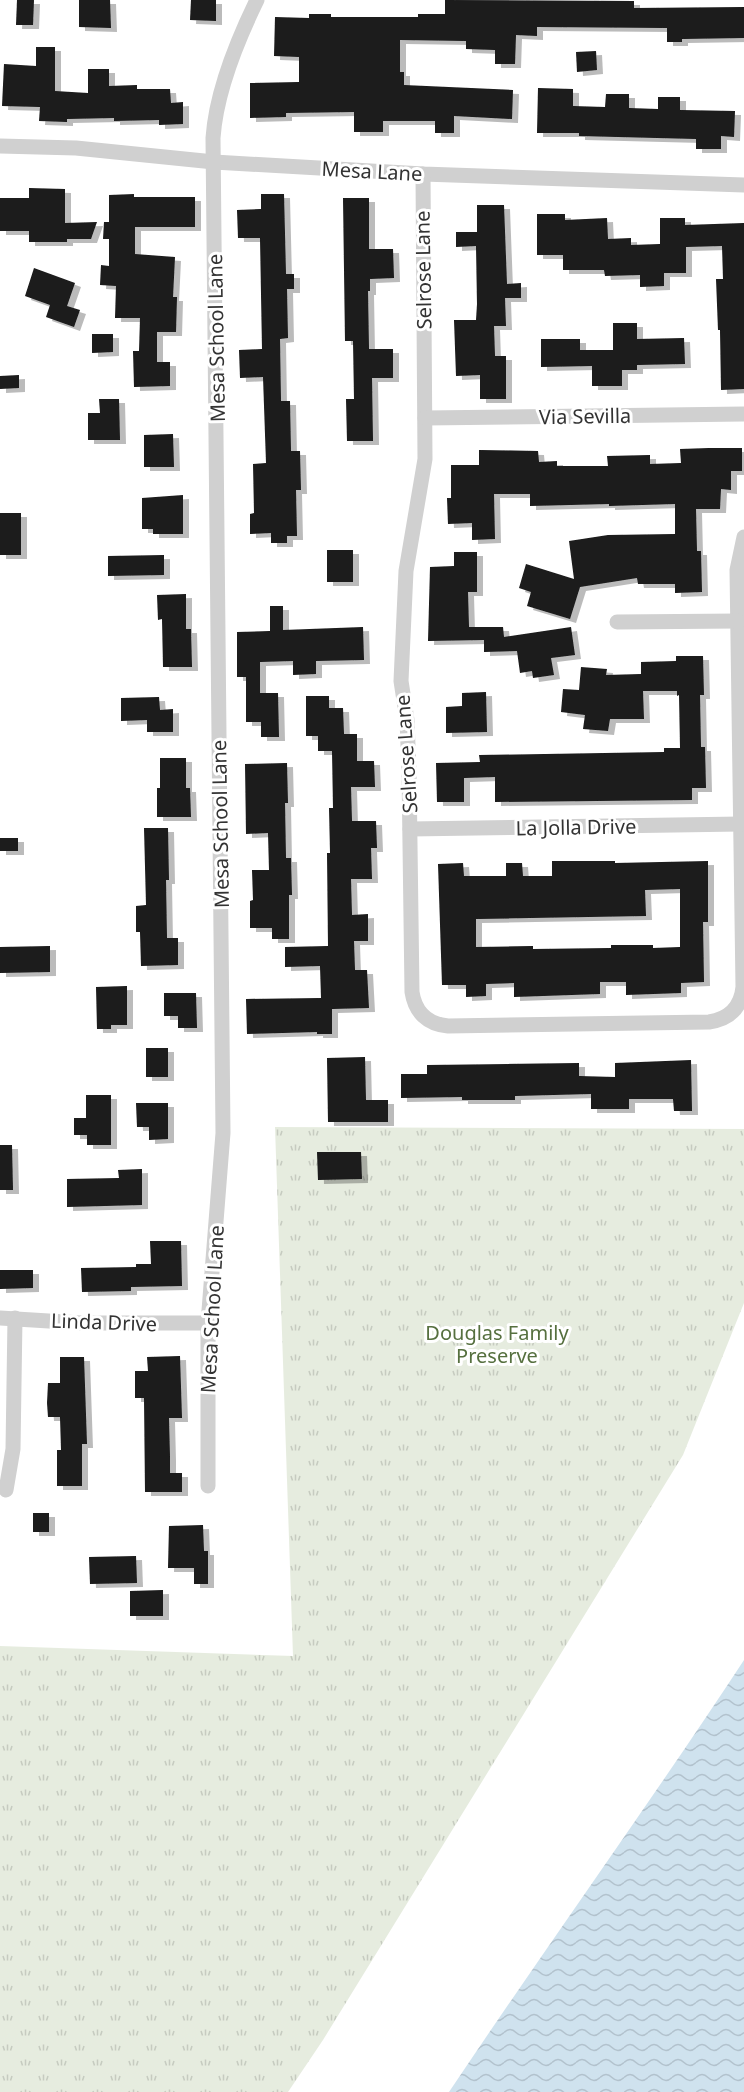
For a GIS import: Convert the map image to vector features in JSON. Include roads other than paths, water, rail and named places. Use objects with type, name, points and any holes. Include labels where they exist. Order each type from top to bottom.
[{"type":"street","name":"Mesa School Lane","points":[[208,1485],[208,1323],[223,1133],[214,124],[228,74],[257,0]]},
{"type":"street","name":"Mesa Lane","points":[[0,146],[76,148],[214,162],[423,174],[744,185]]},
{"type":"street","name":"Selrose Lane","points":[[423,174],[424,459],[406,571],[401,681],[407,720],[412,992],[417,1009],[430,1022],[448,1026],[709,1022],[726,1017],[733,1012],[742,996],[743,987],[741,824]]},
{"type":"street","name":"Via Sevilla","points":[[425,418],[744,414]]},
{"type":"street","points":[[741,824],[742,765],[737,570],[744,537]]},
{"type":"street","points":[[617,622],[738,621]]},
{"type":"street","name":"La Jolla Drive","points":[[410,829],[741,824]]},
{"type":"street","name":"Linda Drive","points":[[7,1318],[81,1323],[208,1323]]},
{"type":"street","points":[[6,1490],[13,1449],[7,1318]]},
{"type":"water","points":[[744,1660],[744,2092],[449,2092],[671,1769]]},
{"type":"park label","name":"Douglas Family Preserve","points":[[497,1344]]}]
